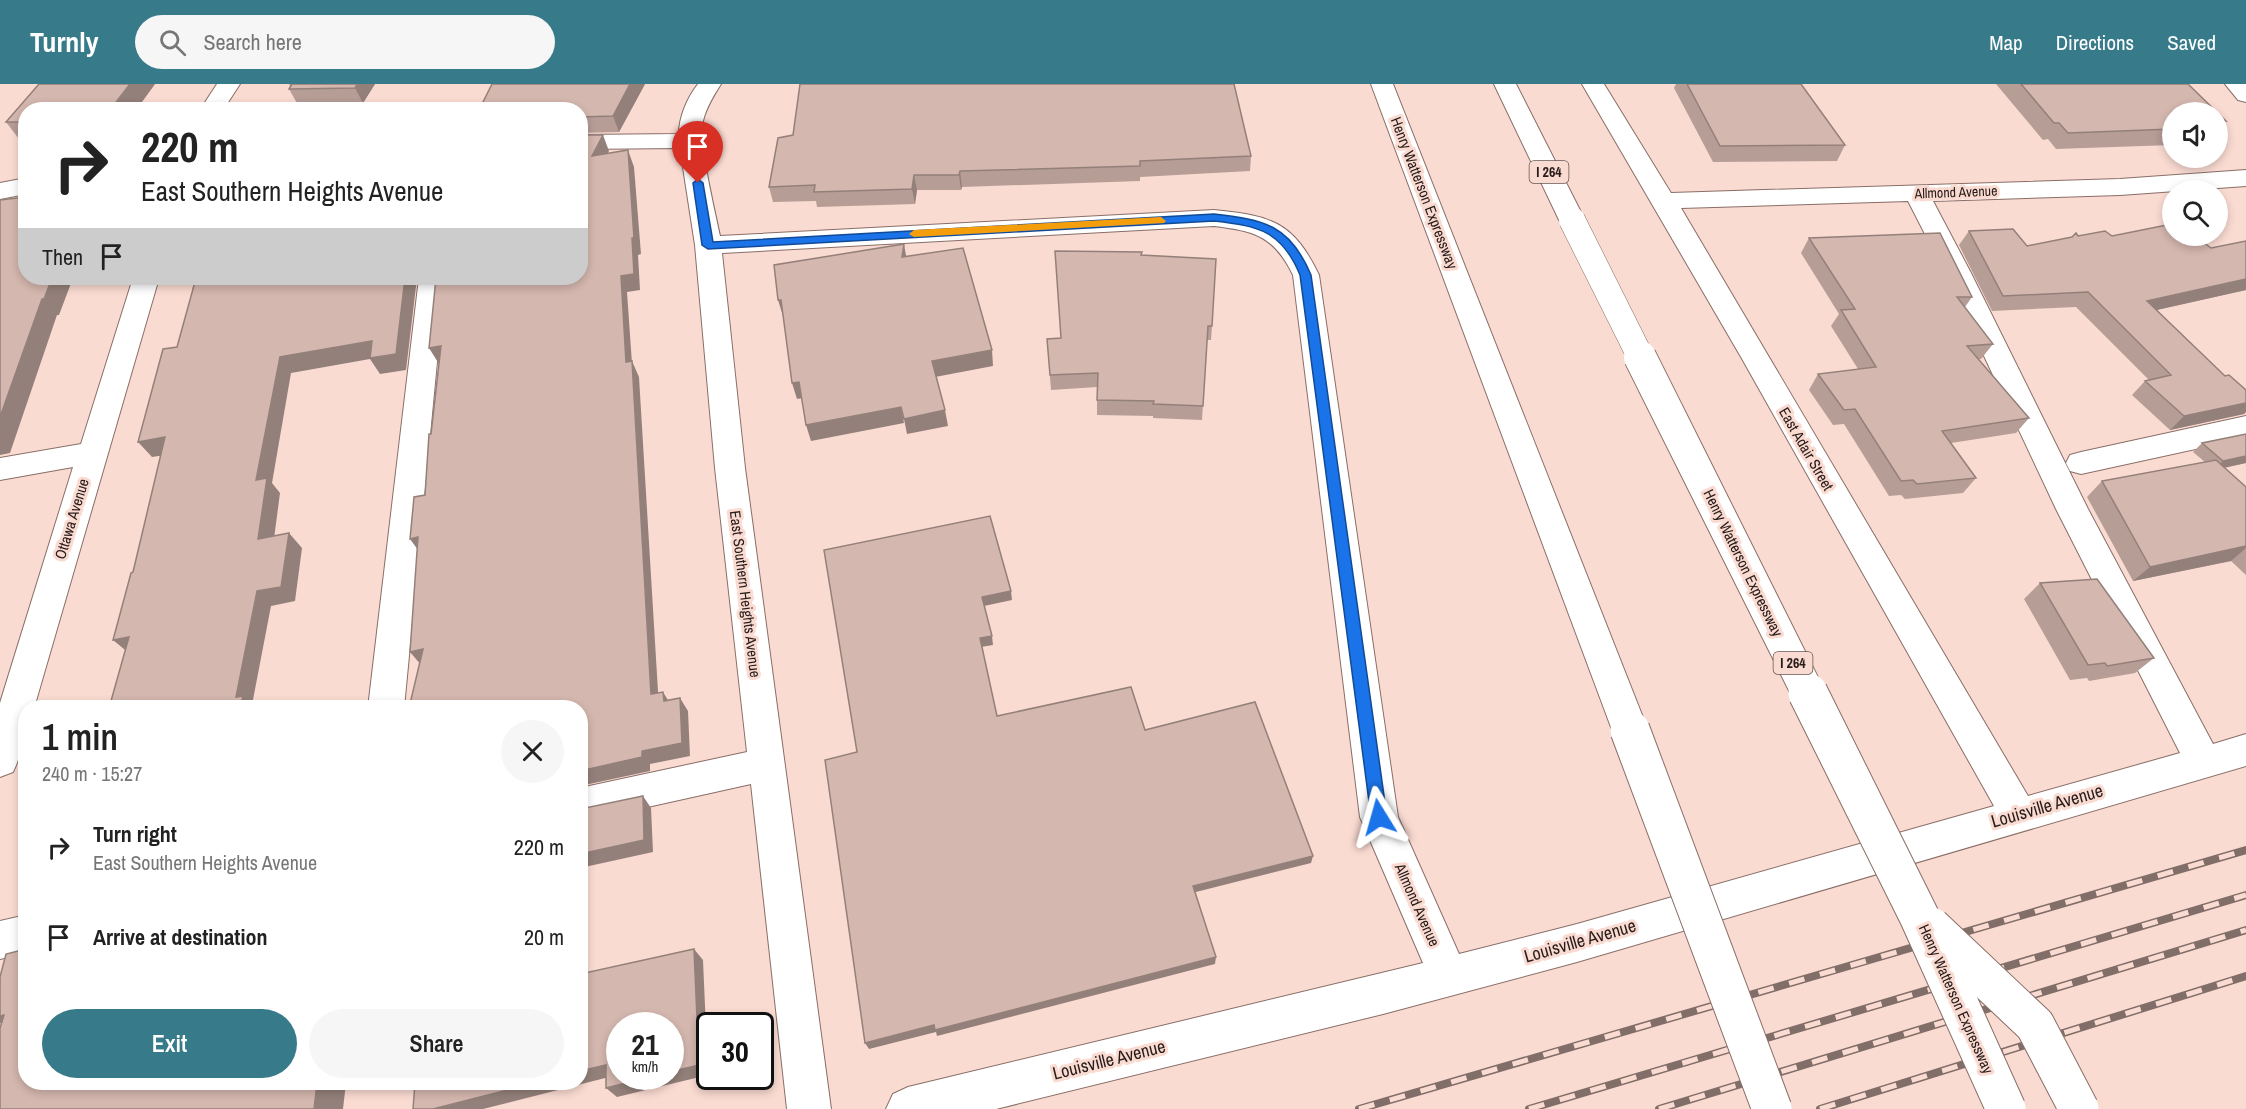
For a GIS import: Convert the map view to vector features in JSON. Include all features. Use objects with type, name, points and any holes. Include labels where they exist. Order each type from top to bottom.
[{"type":"main road","points":[[217,102],[230,84]]},
{"type":"main road","name":"East Southern Heights Avenue","points":[[710,84],[703,93],[691,122],[691,141],[708,245],[730,468],[809,1109]]},
{"type":"main road","name":"Henry Watterson Expressway","points":[[1382,84],[1630,730],[1772,1109]]},
{"type":"main road","name":"Henry Watterson Expressway","points":[[1505,84],[1919,916],[2006,1109]]},
{"type":"main road","name":"East Adair Street","points":[[1593,84],[1665,201],[1837,503],[2019,815]]},
{"type":"main road","points":[[2236,84],[2246,94]]},
{"type":"main road","points":[[588,142],[691,141]]},
{"type":"main road","name":"Allmond Avenue","points":[[1665,201],[2120,187],[2246,178]]},
{"type":"main road","points":[[0,191],[18,188]]},
{"type":"main road","points":[[1916,193],[1958,273],[2072,509],[2203,761]]},
{"type":"main road","name":"Allmond Avenue","points":[[708,245],[1214,218],[1246,221],[1278,234],[1296,253],[1306,275],[1379,817],[1449,977]]},
{"type":"main road","name":"Ottawa Avenue","points":[[18,700],[144,285]]},
{"type":"main road","points":[[387,700],[431,285]]},
{"type":"main road","points":[[2081,463],[2246,427]]},
{"type":"main road","points":[[0,469],[92,453]]},
{"type":"main road","name":"Ottawa Avenue","points":[[0,761],[18,701]]},
{"type":"main road","name":"Louisville Avenue","points":[[908,1109],[1449,977],[1577,943],[2246,750]]},
{"type":"main road","points":[[588,803],[767,764]]},
{"type":"main road","points":[[1919,916],[2035,1025],[2079,1109]]},
{"type":"main road","points":[[0,940],[18,936]]},
{"type":"building","points":[[39,84],[130,84],[116,102],[23,102]]},
{"type":"building","points":[[292,84],[357,84],[355,88],[289,89]]},
{"type":"building","points":[[492,84],[630,84],[613,116],[588,117],[588,102],[483,102]]},
{"type":"building","points":[[800,84],[1234,84],[1251,156],[1140,161],[1140,166],[960,171],[959,175],[914,175],[912,189],[814,192],[815,185],[769,187],[778,138],[793,135]]},
{"type":"building","points":[[1687,84],[1801,84],[1845,145],[1720,146]]},
{"type":"building","points":[[2021,84],[2188,84],[2207,102],[2162,102],[2162,129],[2068,133],[2059,123],[2054,123]]},
{"type":"building","points":[[18,108],[18,122],[6,122]]},
{"type":"building","points":[[588,135],[603,135],[592,156],[628,150],[634,274],[621,276],[626,362],[632,361],[651,694],[663,692],[664,701],[680,698],[682,743],[642,751],[642,757],[588,769],[588,700],[411,700],[423,649],[410,652],[418,537],[410,539],[414,497],[425,495],[429,434],[431,434],[441,346],[429,348],[435,285],[588,285]]},
{"type":"building","points":[[18,198],[18,285],[49,285],[42,299],[0,417],[0,200]]},
{"type":"building","points":[[2162,226],[2162,246],[2208,246],[2211,248],[2246,241],[2246,279],[2147,301],[2225,376],[2229,375],[2246,390],[2246,403],[2184,416],[2145,381],[2171,375],[2088,292],[2003,296],[1969,231],[2013,229],[2027,246],[2072,237],[2076,233],[2078,236],[2105,231],[2112,236]]},
{"type":"building","points":[[1940,233],[1972,297],[1957,297],[1993,344],[1967,346],[2029,418],[1942,431],[1976,478],[1917,484],[1913,480],[1901,481],[1855,409],[1844,410],[1818,374],[1876,367],[1841,310],[1855,309],[1809,238]]},
{"type":"building","points":[[904,244],[902,257],[963,248],[992,350],[932,361],[945,410],[904,419],[901,407],[806,425],[799,382],[792,383],[774,265]]},
{"type":"building","points":[[1055,251],[1142,252],[1141,255],[1216,259],[1212,326],[1208,326],[1203,406],[1153,404],[1154,401],[1097,400],[1098,373],[1050,375],[1047,339],[1061,338]]},
{"type":"building","points":[[194,285],[404,285],[396,354],[370,358],[372,341],[280,357],[256,480],[267,478],[258,539],[289,533],[281,587],[257,591],[236,697],[243,696],[242,700],[111,700],[129,637],[113,640],[133,572],[165,437],[138,442],[163,349],[177,347]]},
{"type":"building","points":[[2246,434],[2246,456],[2223,461],[2202,443]]},
{"type":"building","points":[[2216,460],[2246,487],[2246,546],[2150,567],[2102,481]]},
{"type":"building","points":[[990,516],[1011,591],[982,597],[992,636],[980,638],[997,716],[1131,687],[1145,730],[1255,702],[1313,856],[1193,886],[1216,957],[935,1030],[934,1025],[865,1043],[825,760],[857,752],[824,550]]},
{"type":"building","points":[[2097,579],[2154,658],[2107,666],[2105,663],[2088,665],[2040,583]]},
{"type":"building","points":[[643,796],[644,840],[588,852],[588,807]]},
{"type":"building","points":[[694,949],[696,1066],[684,1069],[684,1012],[606,1012],[606,1065],[588,1069],[588,972]]},
{"type":"building","points":[[18,951],[18,1090],[316,1090],[314,1109],[0,1109],[0,1028],[4,1015],[0,1016],[0,977],[6,954]]},
{"type":"building","points":[[414,1090],[508,1090],[433,1109],[413,1109]]},
{"type":"railway","points":[[1359,1109],[2246,850]]},
{"type":"railway","points":[[1529,1109],[2246,895]]},
{"type":"railway","points":[[1659,1109],[2246,930]]},
{"type":"railway","points":[[1820,1109],[2246,976]]},
{"type":"slow traffic","points":[[914,234],[1161,221]]},
{"type":"route","points":[[698,183],[708,245],[1214,218],[1246,221],[1278,234],[1296,253],[1306,275],[1379,817]]}]
